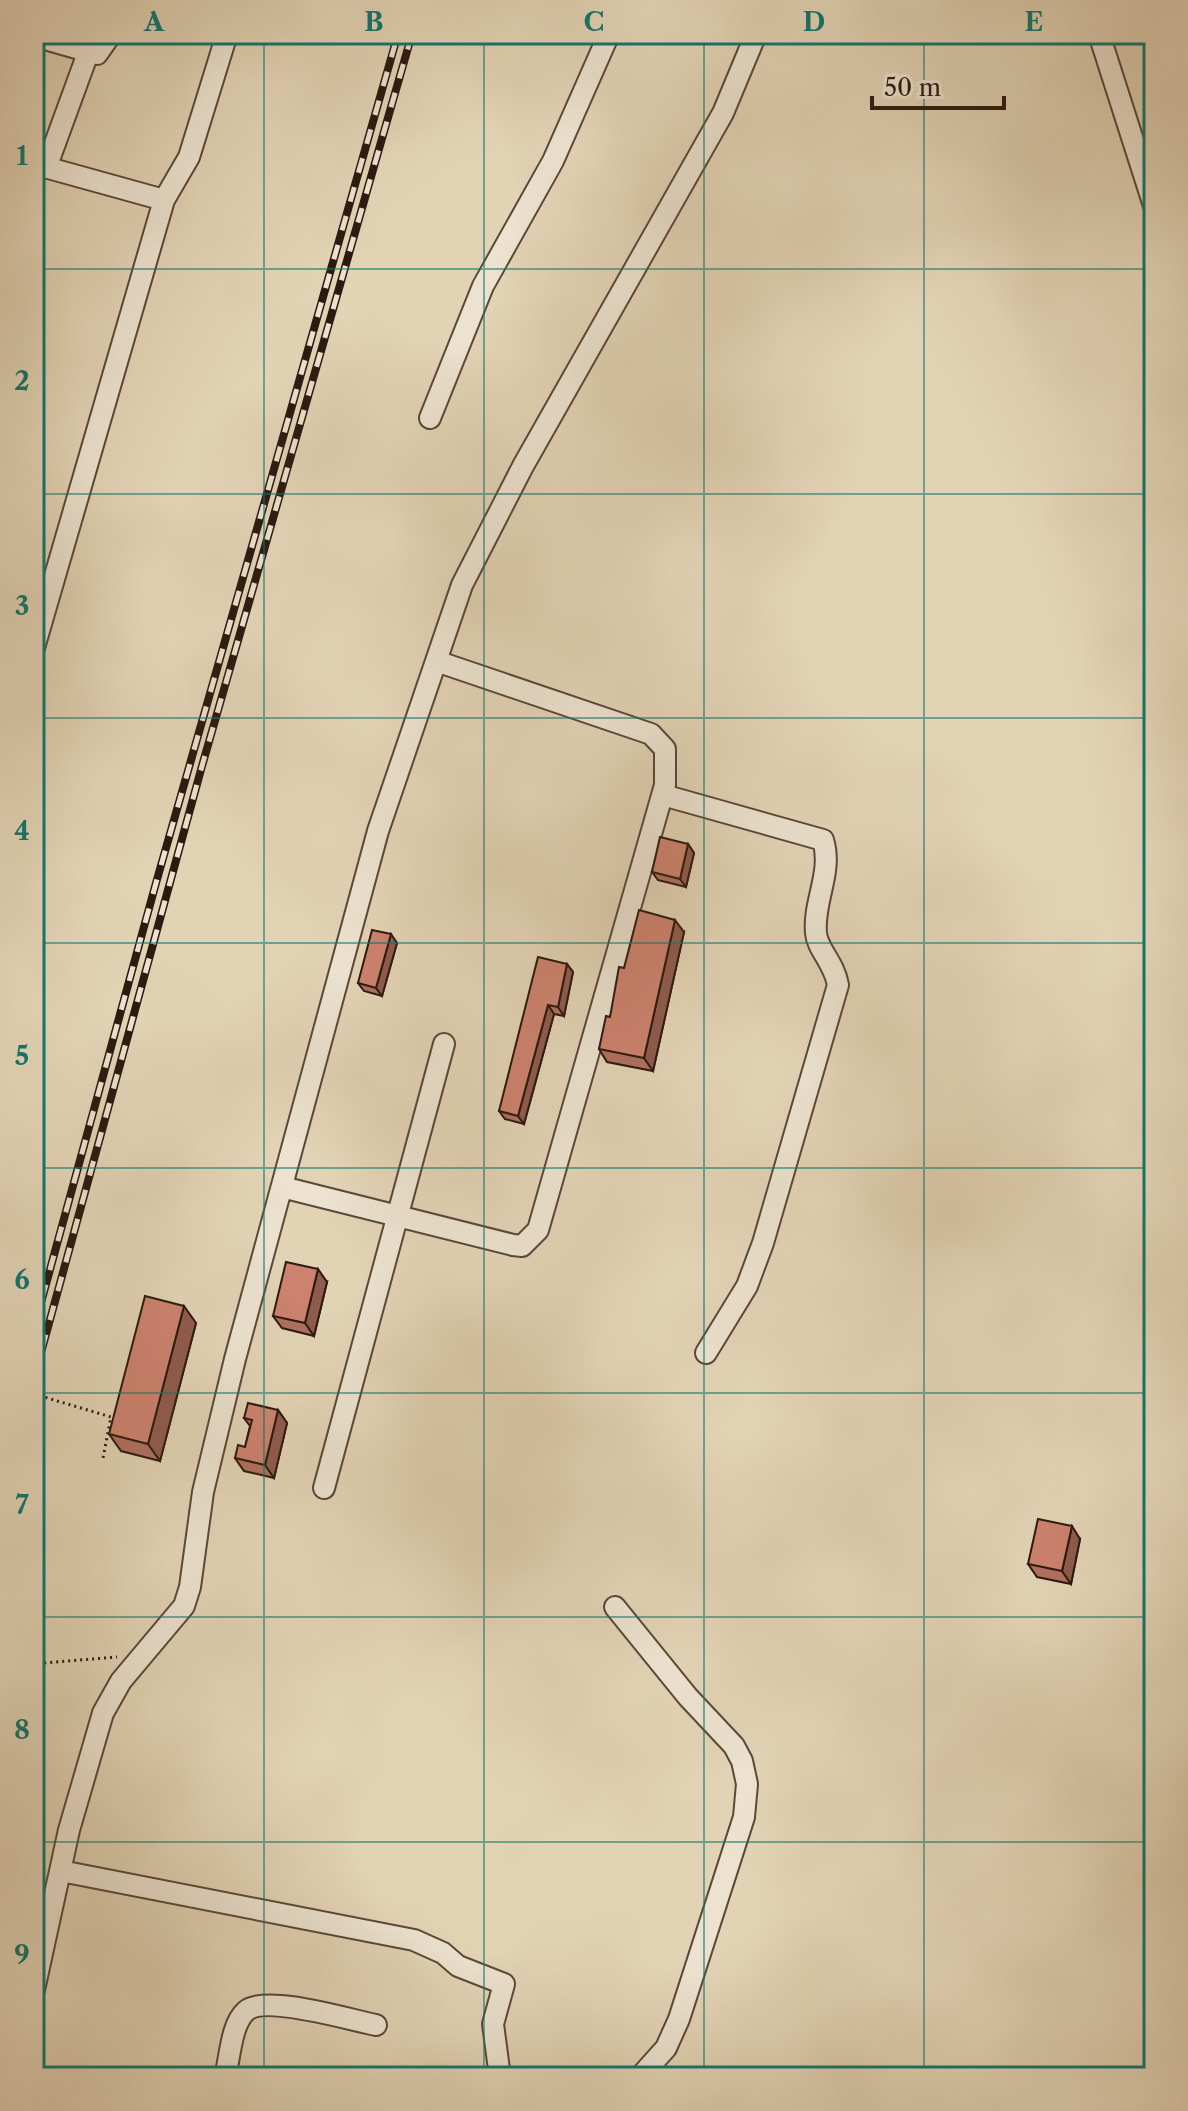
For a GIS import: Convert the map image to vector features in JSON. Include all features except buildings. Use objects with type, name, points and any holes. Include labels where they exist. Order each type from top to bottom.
[{"type":"street","points":[[34,36],[88,53],[103,50],[111,34]]},
{"type":"street","points":[[34,648],[38,617],[164,200],[189,157],[227,34]]},
{"type":"street","points":[[430,418],[473,308],[553,161],[609,34]]},
{"type":"street","points":[[34,1990],[61,1871],[103,1713],[121,1681],[184,1606],[190,1587],[203,1492],[378,831],[462,585],[538,439],[723,113],[756,34]]},
{"type":"street","points":[[1099,34],[1154,206]]},
{"type":"street","points":[[88,53],[40,166],[164,200]]},
{"type":"street","points":[[282,1187],[522,1246],[538,1230],[663,795],[667,766],[665,749],[660,740],[651,734],[436,661]]},
{"type":"street","points":[[663,795],[823,840],[827,864],[815,921],[816,939],[835,967],[838,985],[763,1243],[747,1286],[706,1353]]},
{"type":"street","points":[[324,1488],[444,1044]]},
{"type":"street","points":[[615,1607],[688,1697],[734,1746],[742,1761],[747,1784],[744,1817],[679,2019],[666,2048],[640,2077]]},
{"type":"street","points":[[61,1871],[241,1908],[285,1913],[430,1946],[458,1966],[504,1984],[493,2024],[500,2077]]},
{"type":"street","points":[[225,2077],[239,2021],[246,2010],[258,2004],[376,2025]]},
{"type":"path","points":[[34,1394],[111,1417],[103,1458]]},
{"type":"path","points":[[41,1432],[44,1397]]},
{"type":"path","points":[[34,1691],[44,1663],[141,1656]]},
{"type":"railway","points":[[34,1328],[156,883],[398,34]]},
{"type":"railway","points":[[34,1378],[202,766],[412,34]]}]
